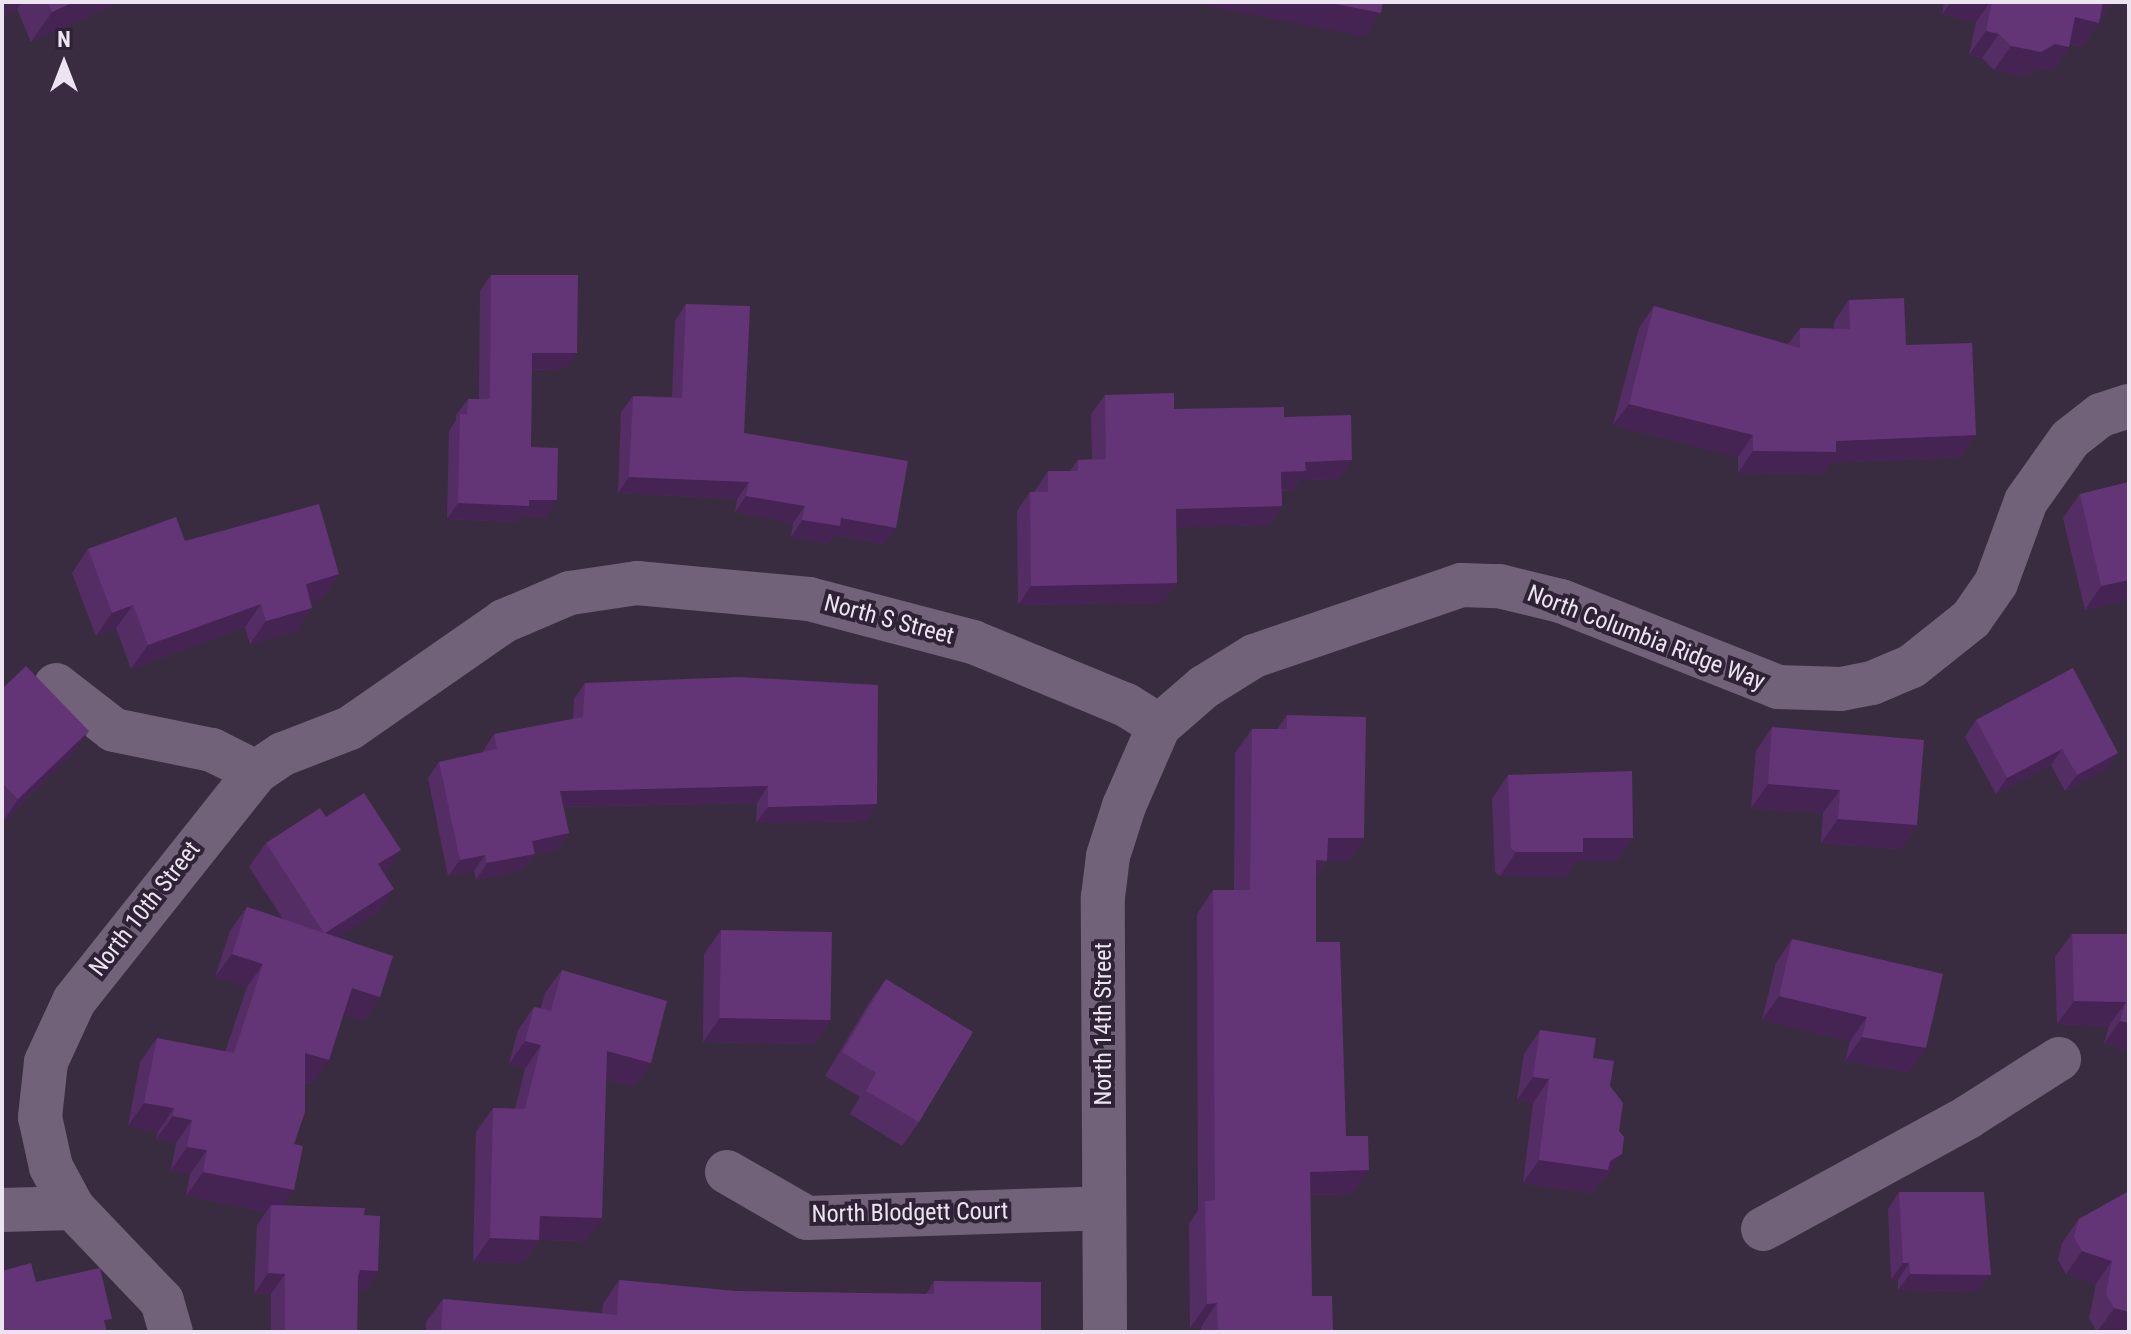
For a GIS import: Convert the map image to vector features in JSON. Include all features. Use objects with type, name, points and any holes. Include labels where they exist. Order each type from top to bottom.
[{"type":"street","name":"North Columbia Ridge Way","points":[[1159,726],[1204,687],[1254,656],[1365,615],[1461,585],[1499,586],[1561,601],[1778,687],[1841,689],[1872,683],[1912,666],[1971,619],[1996,583],[2026,501],[2070,439],[2101,415],[2129,406]]},
{"type":"street","name":"North S Street","points":[[397,699],[504,621],[570,593],[637,583],[687,584],[809,599],[973,642],[1126,705],[1159,726]]},
{"type":"street","points":[[56,685],[114,730],[212,750],[256,772]]},
{"type":"street","name":"North 10th Street","points":[[171,1332],[162,1301],[73,1208],[51,1167],[40,1117],[46,1062],[57,1030],[176,868],[256,772],[397,699]]},
{"type":"street","name":"North 14th Street","points":[[1105,1332],[1105,884],[1124,806],[1159,726]]},
{"type":"street","points":[[1763,1229],[1968,1117],[2059,1059]]},
{"type":"street","name":"North Blodgett Court","points":[[727,1172],[807,1218],[1104,1208]]},
{"type":"street","points":[[2,1210],[73,1208]]},
{"type":"building","points":[[48,2],[74,2],[52,12]]},
{"type":"building","points":[[1325,2],[1383,2],[1381,13]]},
{"type":"building","points":[[1992,2],[2103,2],[2099,23],[2075,17],[2069,47],[2055,44],[2041,52],[2011,46],[1999,34],[1986,31]]},
{"type":"building","points":[[491,275],[578,275],[577,353],[532,353],[531,447],[558,448],[557,500],[529,500],[529,506],[458,503],[460,414],[467,414],[468,399],[490,399]]},
{"type":"building","points":[[1904,298],[1906,345],[1972,343],[1976,435],[1836,441],[1836,452],[1753,451],[1753,435],[1629,404],[1654,306],[1800,348],[1800,328],[1850,329],[1849,300]]},
{"type":"building","points":[[686,304],[750,306],[744,433],[908,461],[896,528],[841,518],[840,526],[802,520],[805,506],[746,496],[749,482],[629,477],[633,396],[682,398]]},
{"type":"building","points":[[1174,393],[1174,409],[1284,407],[1284,417],[1351,415],[1352,460],[1305,462],[1306,471],[1281,472],[1282,506],[1176,509],[1177,583],[1031,586],[1030,492],[1048,492],[1048,471],[1078,471],[1078,460],[1106,459],[1105,395]]},
{"type":"building","points":[[2129,482],[2129,580],[2101,586],[2080,494]]},
{"type":"building","points":[[319,504],[339,574],[306,584],[312,608],[266,621],[261,604],[148,645],[133,605],[112,613],[88,549],[176,517],[185,541]]},
{"type":"building","points":[[26,666],[89,731],[18,799],[2,783],[2,689]]},
{"type":"building","points":[[2073,668],[2118,753],[2077,775],[2062,749],[2007,778],[1976,720]]},
{"type":"building","points":[[739,677],[878,685],[877,804],[768,807],[768,786],[560,791],[569,833],[532,841],[535,854],[487,863],[485,855],[460,860],[439,762],[497,749],[494,734],[583,717],[585,683]]},
{"type":"building","points":[[1287,715],[1366,717],[1364,838],[1328,838],[1327,861],[1316,860],[1316,942],[1340,942],[1346,1136],[1368,1136],[1369,1170],[1310,1172],[1312,1296],[1332,1296],[1333,1332],[1218,1332],[1217,1303],[1207,1304],[1205,1201],[1215,1200],[1213,890],[1250,890],[1252,729],[1287,729]]},
{"type":"building","points":[[1772,727],[1924,740],[1917,825],[1838,819],[1840,790],[1768,784]]},
{"type":"building","points":[[1632,771],[1633,838],[1583,838],[1583,852],[1516,852],[1511,848],[1508,775]]},
{"type":"building","points":[[364,793],[401,850],[378,864],[394,889],[325,933],[393,956],[380,997],[352,988],[329,1060],[305,1053],[305,1112],[294,1144],[303,1146],[294,1190],[203,1172],[207,1150],[187,1147],[192,1120],[173,1116],[174,1108],[144,1103],[157,1038],[234,1053],[263,964],[232,954],[247,907],[324,933],[266,843],[320,808],[326,817]]},
{"type":"building","points":[[721,930],[832,932],[830,1020],[719,1018]]},
{"type":"building","points":[[2072,934],[2129,934],[2129,1023],[2120,1021],[2126,1002],[2074,1001]]},
{"type":"building","points":[[1792,939],[1943,974],[1926,1048],[1862,1037],[1867,1017],[1779,996]]},
{"type":"building","points":[[562,970],[667,1001],[651,1063],[607,1051],[602,1218],[540,1216],[539,1240],[490,1238],[493,1108],[525,1109],[541,1045],[525,1041],[534,1007],[551,1011]]},
{"type":"building","points":[[886,979],[973,1032],[919,1122],[866,1091],[876,1073],[842,1052]]},
{"type":"building","points":[[1540,1030],[1596,1038],[1593,1058],[1614,1061],[1610,1086],[1623,1103],[1619,1131],[1624,1137],[1622,1154],[1610,1161],[1608,1170],[1539,1160],[1549,1079],[1533,1077]]},
{"type":"building","points":[[2129,1191],[2129,1312],[2114,1308],[2106,1294],[2112,1261],[2082,1251],[2074,1237],[2079,1219]]},
{"type":"building","points":[[1899,1192],[1984,1192],[1991,1275],[1910,1274],[1909,1263],[1903,1263]]},
{"type":"building","points":[[271,1205],[365,1208],[364,1215],[380,1216],[378,1271],[360,1270],[358,1276],[357,1332],[285,1332],[285,1274],[268,1273]]},
{"type":"building","points":[[31,1263],[36,1282],[100,1268],[112,1319],[104,1320],[107,1332],[2,1332],[2,1271]]},
{"type":"building","points":[[619,1280],[735,1291],[934,1294],[934,1281],[1041,1282],[1041,1332],[441,1332],[443,1299],[617,1315]]}]
